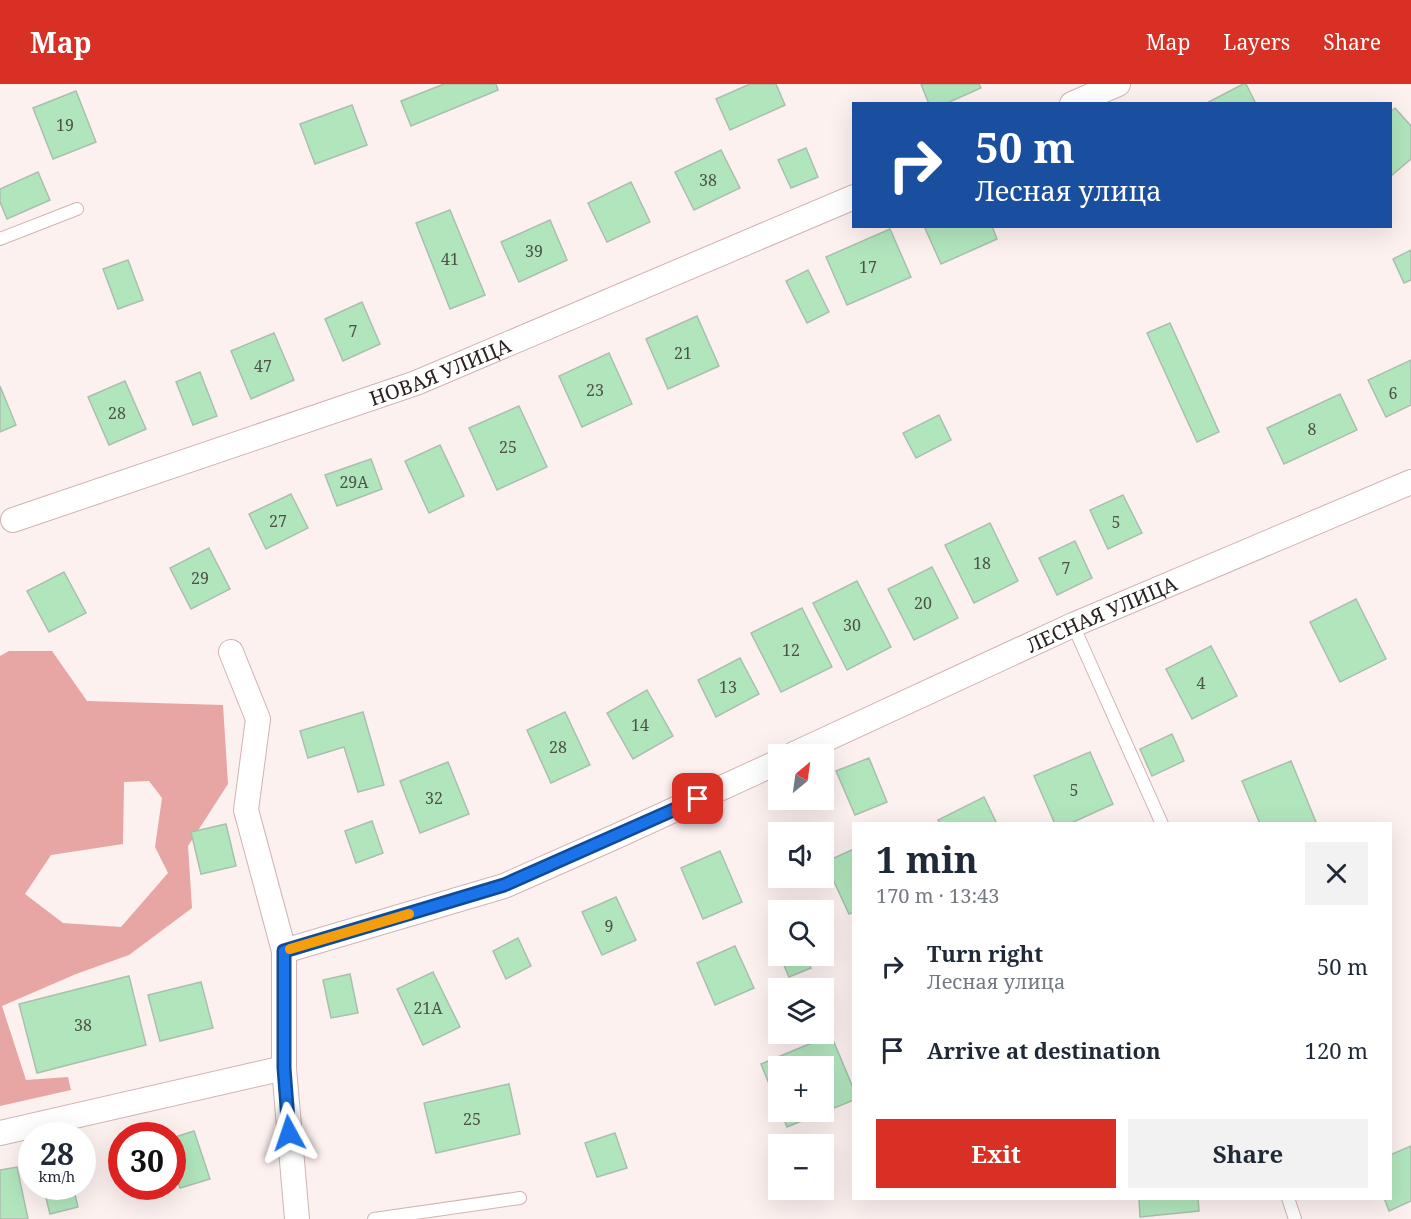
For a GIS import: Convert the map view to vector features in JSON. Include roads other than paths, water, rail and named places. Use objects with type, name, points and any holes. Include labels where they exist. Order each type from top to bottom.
[{"type":"street","points":[[1077,102],[1118,84]]},
{"type":"street","name":"НОВАЯ УЛИЦА","points":[[14,520],[416,383],[852,198]]},
{"type":"street","name":"ЛЕСНАЯ УЛИЦА","points":[[816,744],[1073,626],[1411,482]]},
{"type":"street","points":[[231,652],[258,719],[246,810],[284,951],[284,1068],[297,1219]]},
{"type":"street","points":[[284,951],[504,885],[768,766]]},
{"type":"street","points":[[0,1133],[284,1068]]},
{"type":"lane","points":[[0,240],[77,209]]},
{"type":"lane","points":[[1073,626],[1161,822]]},
{"type":"lane","points":[[374,1219],[520,1198]]},
{"type":"lane","points":[[1289,1200],[1295,1219]]}]
